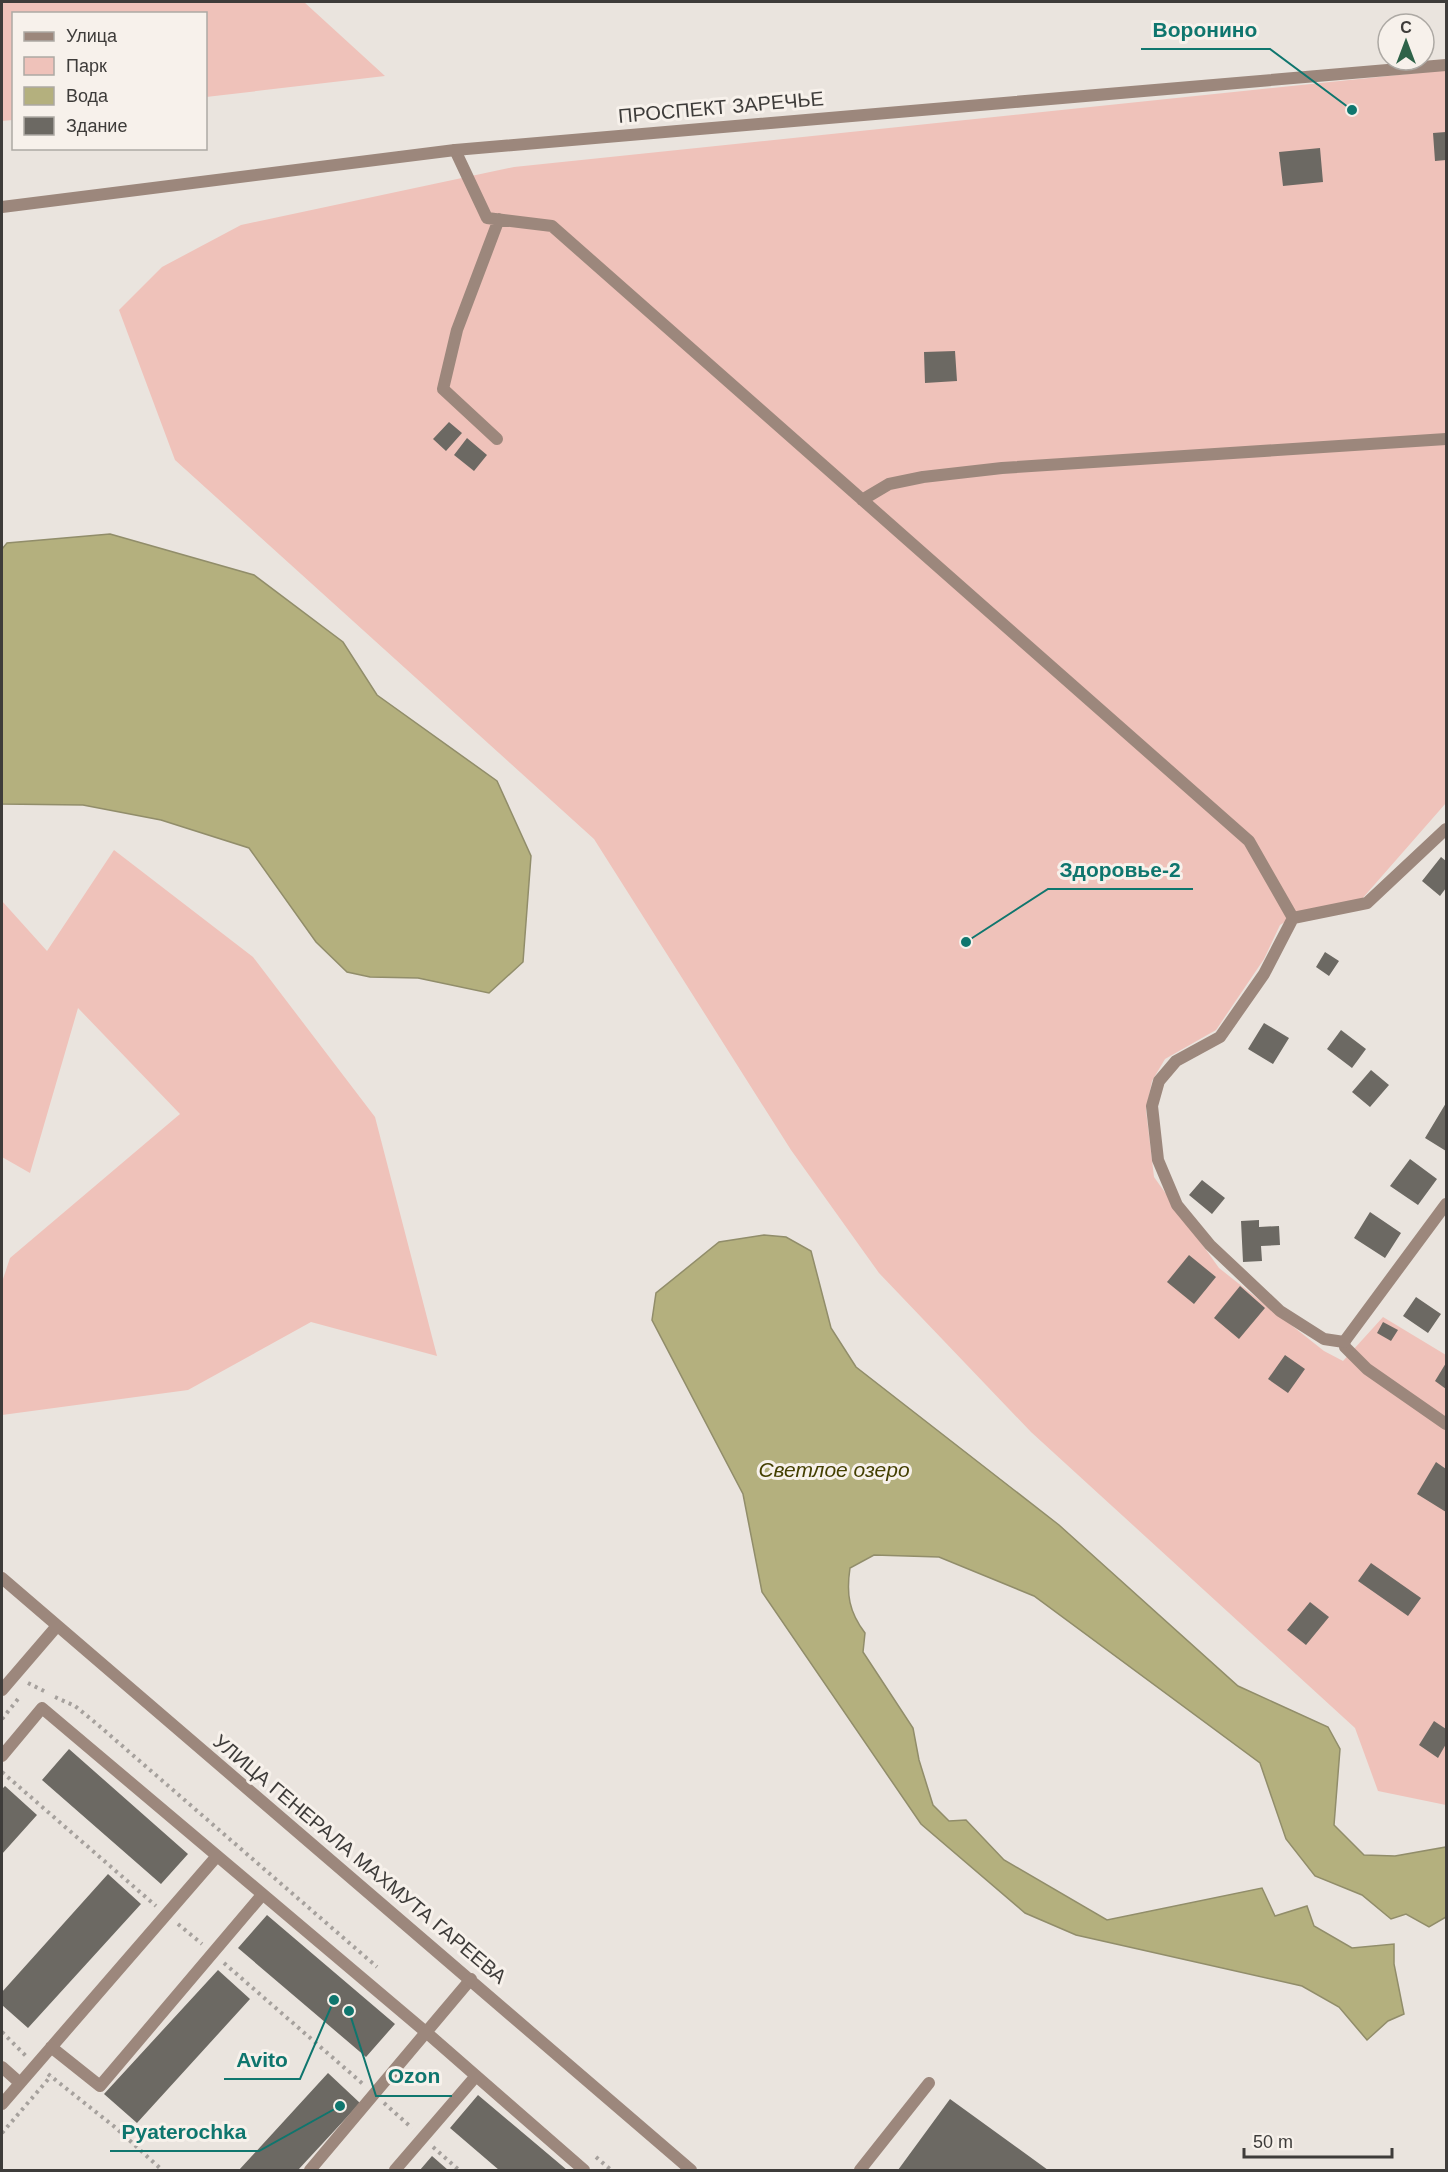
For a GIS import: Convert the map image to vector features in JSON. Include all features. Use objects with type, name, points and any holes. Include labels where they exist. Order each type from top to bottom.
[{"type":"street","name":"ПРОСПЕКТ ЗАРЕЧЬЕ","points":[[2,207],[455,150],[1446,65]]},
{"type":"street","points":[[455,150],[487,218],[552,226],[1249,841],[1293,918]]},
{"type":"street","points":[[497,439],[443,389],[457,330],[500,219]]},
{"type":"street","points":[[862,500],[889,484],[923,477],[1002,468],[1446,439]]},
{"type":"street","points":[[1293,918],[1367,903],[1446,829]]},
{"type":"street","points":[[1293,918],[1264,974],[1220,1037],[1176,1061],[1159,1081],[1152,1106],[1158,1160],[1178,1205],[1210,1245],[1280,1311],[1324,1339],[1344,1342]]},
{"type":"street","points":[[1344,1342],[1446,1204]]},
{"type":"street","points":[[1344,1342],[1345,1347],[1367,1369],[1446,1424]]},
{"type":"street","name":"УЛИЦА ГЕНЕРАЛА МАХМУТА ГАРЕЕВА","points":[[2,1578],[691,2170]]},
{"type":"street","points":[[2,1690],[57,1626]]},
{"type":"street","points":[[2,1756],[42,1708],[427,2033],[584,2170]]},
{"type":"street","points":[[2,2104],[217,1856]]},
{"type":"street","points":[[51,2047],[99,2086],[262,1895]]},
{"type":"street","points":[[310,2170],[471,1979]]},
{"type":"street","points":[[2,2067],[20,2083]]},
{"type":"street","points":[[395,2170],[476,2076]]},
{"type":"street","points":[[860,2170],[929,2083]]},
{"type":"path","points":[[39,1689],[83,1712],[384,1973]]},
{"type":"path","points":[[2,1773],[374,2094]]},
{"type":"path","points":[[2,2032],[36,2065],[116,2128],[162,2170]]},
{"type":"path","points":[[2,2133],[51,2076]]},
{"type":"path","points":[[594,2156],[611,2170]]},
{"type":"green space","points":[[2,2],[304,2],[385,76],[207,97],[207,12],[12,12],[12,120],[2,121]]},
{"type":"green space","points":[[1446,70],[1446,803],[1361,900],[1302,911],[1280,925],[1264,959],[1216,1030],[1165,1059],[1152,1081],[1146,1110],[1154,1177],[1219,1268],[1324,1351],[1343,1361],[1383,1317],[1446,1355],[1446,1805],[1378,1791],[1355,1728],[1031,1432],[879,1273],[791,1150],[594,839],[175,460],[119,310],[162,267],[241,225],[514,167]]},
{"type":"green space","points":[[114,850],[253,957],[375,1117],[437,1356],[311,1322],[188,1390],[2,1415],[2,1282],[10,1258],[180,1114],[78,1008],[30,1173],[2,1157],[2,901],[47,951]]},
{"type":"water","points":[[110,534],[254,575],[343,642],[377,695],[497,781],[531,856],[523,962],[489,993],[418,978],[370,977],[347,972],[316,942],[249,848],[161,820],[83,805],[2,804],[2,549],[7,543]]},
{"type":"water","name":"Светлое озеро","points":[[764,1235],[786,1237],[811,1251],[831,1328],[856,1367],[1059,1525],[1238,1686],[1328,1727],[1340,1749],[1334,1825],[1364,1855],[1395,1856],[1446,1847],[1446,1917],[1429,1927],[1406,1914],[1391,1919],[1362,1895],[1315,1876],[1286,1839],[1260,1763],[1034,1596],[939,1557],[874,1555],[850,1568],[848,1586],[850,1602],[855,1618],[865,1633],[863,1652],[913,1728],[919,1760],[933,1805],[949,1821],[966,1820],[1004,1860],[1107,1920],[1262,1888],[1275,1916],[1307,1906],[1314,1926],[1352,1948],[1394,1944],[1394,1964],[1404,2014],[1388,2021],[1367,2040],[1339,2007],[1302,1986],[1076,1935],[1025,1913],[921,1824],[762,1592],[743,1494],[652,1320],[656,1293],[719,1242]]},
{"type":"building","points":[[1446,132],[1446,160],[1435,161],[1433,133]]},
{"type":"building","points":[[1320,148],[1323,182],[1283,186],[1279,152]]},
{"type":"building","points":[[955,351],[957,381],[925,383],[924,352]]},
{"type":"building","points":[[449,422],[462,433],[446,451],[433,439]]},
{"type":"building","points":[[467,438],[487,455],[474,471],[454,455]]},
{"type":"building","points":[[1441,857],[1446,861],[1446,888],[1440,896],[1422,881]]},
{"type":"building","points":[[1325,952],[1339,961],[1329,976],[1316,967]]},
{"type":"building","points":[[1264,1023],[1289,1038],[1273,1064],[1248,1049]]},
{"type":"building","points":[[1341,1030],[1366,1049],[1352,1068],[1327,1049]]},
{"type":"building","points":[[1371,1070],[1389,1085],[1370,1107],[1352,1092]]},
{"type":"building","points":[[1446,1103],[1446,1151],[1425,1138]]},
{"type":"building","points":[[1410,1159],[1437,1179],[1418,1205],[1390,1186]]},
{"type":"building","points":[[1202,1180],[1225,1198],[1212,1214],[1189,1195]]},
{"type":"building","points":[[1370,1212],[1401,1233],[1385,1258],[1354,1238]]},
{"type":"building","points":[[1259,1220],[1259,1227],[1279,1226],[1280,1245],[1261,1246],[1262,1261],[1243,1262],[1241,1221]]},
{"type":"building","points":[[1189,1255],[1216,1277],[1194,1304],[1167,1282]]},
{"type":"building","points":[[1240,1286],[1265,1308],[1239,1339],[1214,1318]]},
{"type":"building","points":[[1416,1297],[1441,1314],[1428,1333],[1403,1316]]},
{"type":"building","points":[[1383,1322],[1398,1330],[1391,1341],[1377,1333]]},
{"type":"building","points":[[1285,1355],[1305,1369],[1288,1393],[1268,1379]]},
{"type":"building","points":[[1446,1363],[1446,1389],[1435,1381]]},
{"type":"building","points":[[1436,1462],[1446,1469],[1446,1512],[1417,1494]]},
{"type":"building","points":[[1371,1563],[1421,1598],[1408,1616],[1358,1581]]},
{"type":"building","points":[[1310,1602],[1329,1617],[1306,1645],[1287,1630]]},
{"type":"building","points":[[1434,1721],[1446,1729],[1446,1744],[1438,1758],[1419,1745]]},
{"type":"building","points":[[69,1749],[188,1854],[161,1884],[42,1780]]},
{"type":"building","points":[[5,1786],[37,1815],[2,1854],[2,1789]]},
{"type":"building","points":[[108,1874],[141,1904],[28,2028],[2,2005],[2,1992]]},
{"type":"building","points":[[267,1915],[395,2024],[366,2057],[238,1948]]},
{"type":"building","points":[[218,1970],[250,1999],[137,2123],[104,2094]]},
{"type":"building","points":[[328,2073],[360,2103],[298,2170],[239,2170]]},
{"type":"building","points":[[478,2095],[567,2170],[499,2170],[450,2128]]},
{"type":"building","points":[[950,2099],[1048,2170],[898,2170]]},
{"type":"building","points":[[432,2156],[448,2170],[420,2170]]},
{"type":"place","name":"Воронино","points":[[1352,110]]},
{"type":"place","name":"Здоровье-2","points":[[966,942]]},
{"type":"place","name":"Avito","points":[[334,2000]]},
{"type":"place","name":"Ozon","points":[[349,2011]]},
{"type":"place","name":"Pyaterochka","points":[[340,2106]]}]
